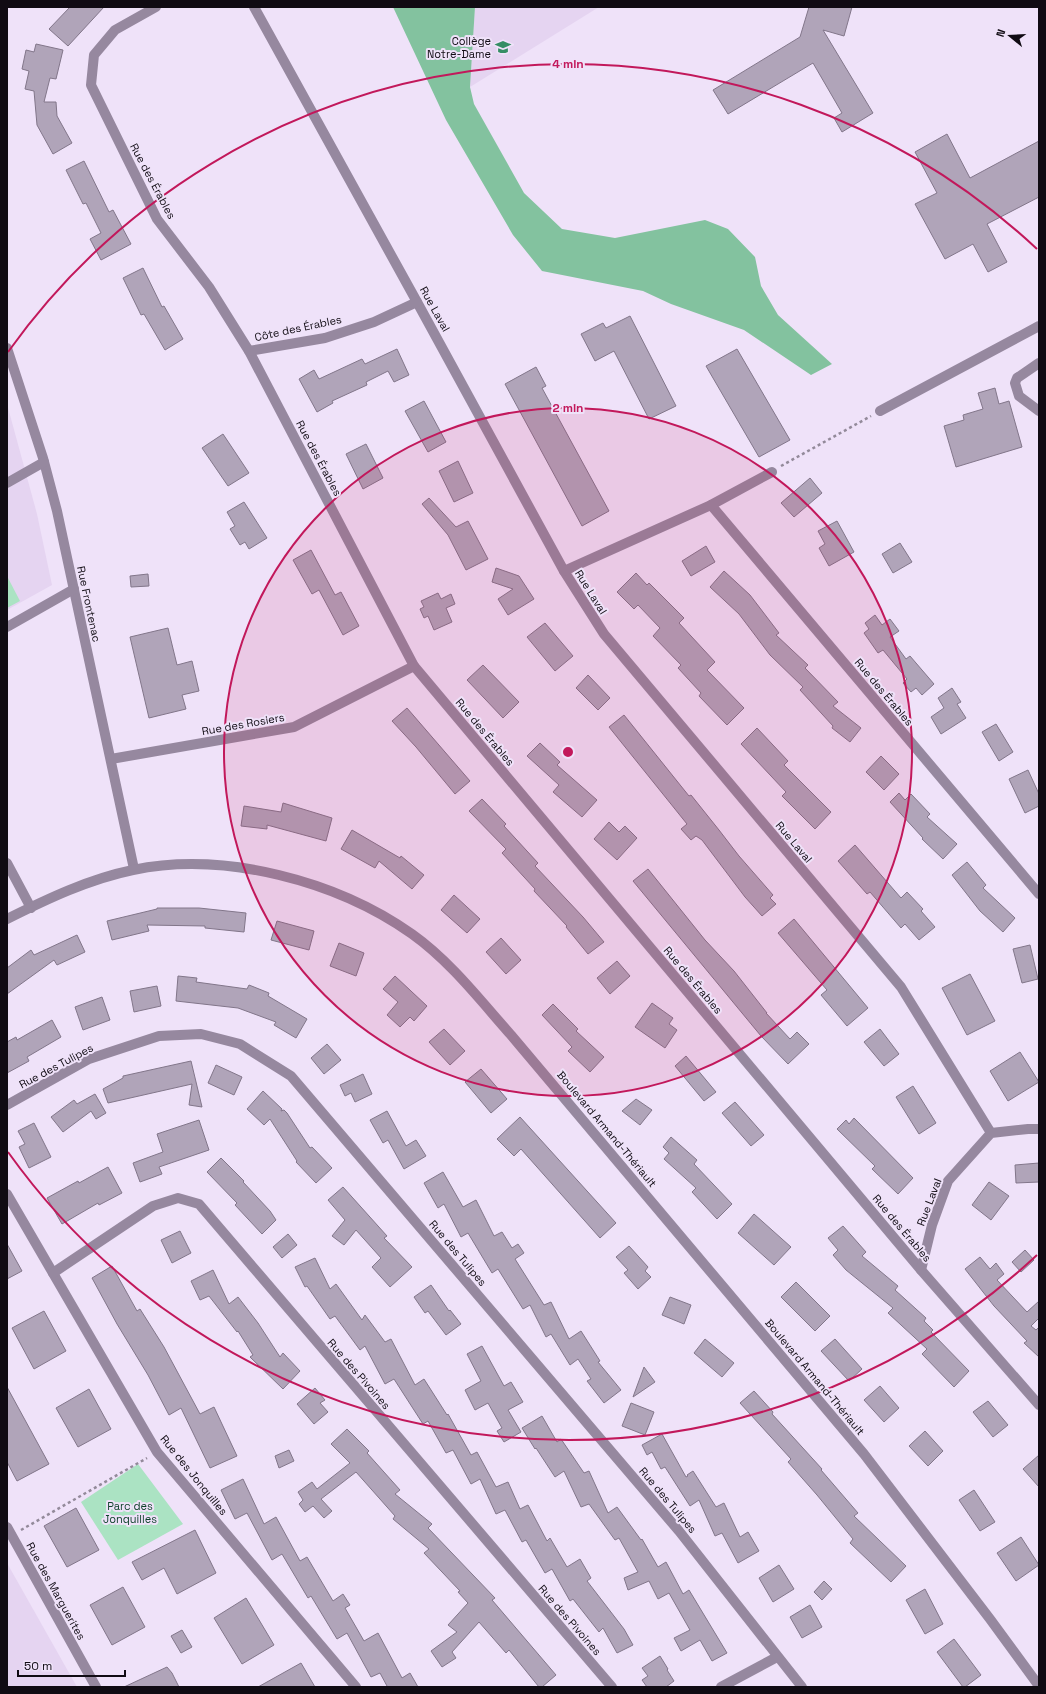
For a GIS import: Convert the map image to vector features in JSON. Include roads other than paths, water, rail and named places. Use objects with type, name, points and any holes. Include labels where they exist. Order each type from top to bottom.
[{"type":"street","name":"Rue des Érables","points":[[156,7],[115,30],[94,55],[91,85],[157,219],[209,287],[249,351],[414,666],[921,1270],[1039,1405]]},
{"type":"street","name":"Rue Laval","points":[[254,7],[564,572],[604,634],[901,987],[991,1133],[948,1181],[932,1225],[921,1270]]},
{"type":"street","name":"Côte des Érables","points":[[249,351],[325,338],[374,322],[417,302]]},
{"type":"street","points":[[880,411],[1039,326]]},
{"type":"street","name":"Rue Frontenac","points":[[7,348],[44,462],[57,511],[134,869]]},
{"type":"street","points":[[1039,363],[1017,378],[1015,383],[1019,396],[1039,411]]},
{"type":"street","points":[[7,483],[44,462]]},
{"type":"street","points":[[564,572],[711,505],[772,472]]},
{"type":"street","name":"Rue des Érables","points":[[711,505],[1039,894]]},
{"type":"street","points":[[7,626],[74,589]]},
{"type":"street","name":"Rue des Rosiers","points":[[110,759],[294,727],[414,666]]},
{"type":"street","points":[[7,863],[31,908]]},
{"type":"street","name":"Boulevard Armand-Thériault","points":[[7,919],[61,893],[87,883],[134,869],[166,866],[215,865],[251,870],[306,882],[379,913],[412,935],[437,956],[471,990],[511,1035],[864,1454],[990,1619],[1039,1686]]},
{"type":"street","name":"Rue des Tulipes","points":[[7,1105],[89,1059],[159,1036],[201,1034],[240,1044],[291,1076],[679,1531],[802,1687]]},
{"type":"street","points":[[991,1133],[1039,1129]]},
{"type":"street","name":"Rue des Jonquilles","points":[[7,1194],[11,1211],[53,1273],[157,1452],[356,1687]]},
{"type":"street","name":"Rue des Pivoines","points":[[53,1273],[153,1206],[178,1198],[198,1204],[612,1687]]},
{"type":"street","name":"Rue des Marguerites","points":[[9,1531],[96,1687]]},
{"type":"street","points":[[721,1687],[777,1656]]},
{"type":"place","name":"Collège Notre-Dame","points":[[503,47]]},
{"type":"park label","name":"Parc des Jonquilles","points":[[130,1512]]}]
